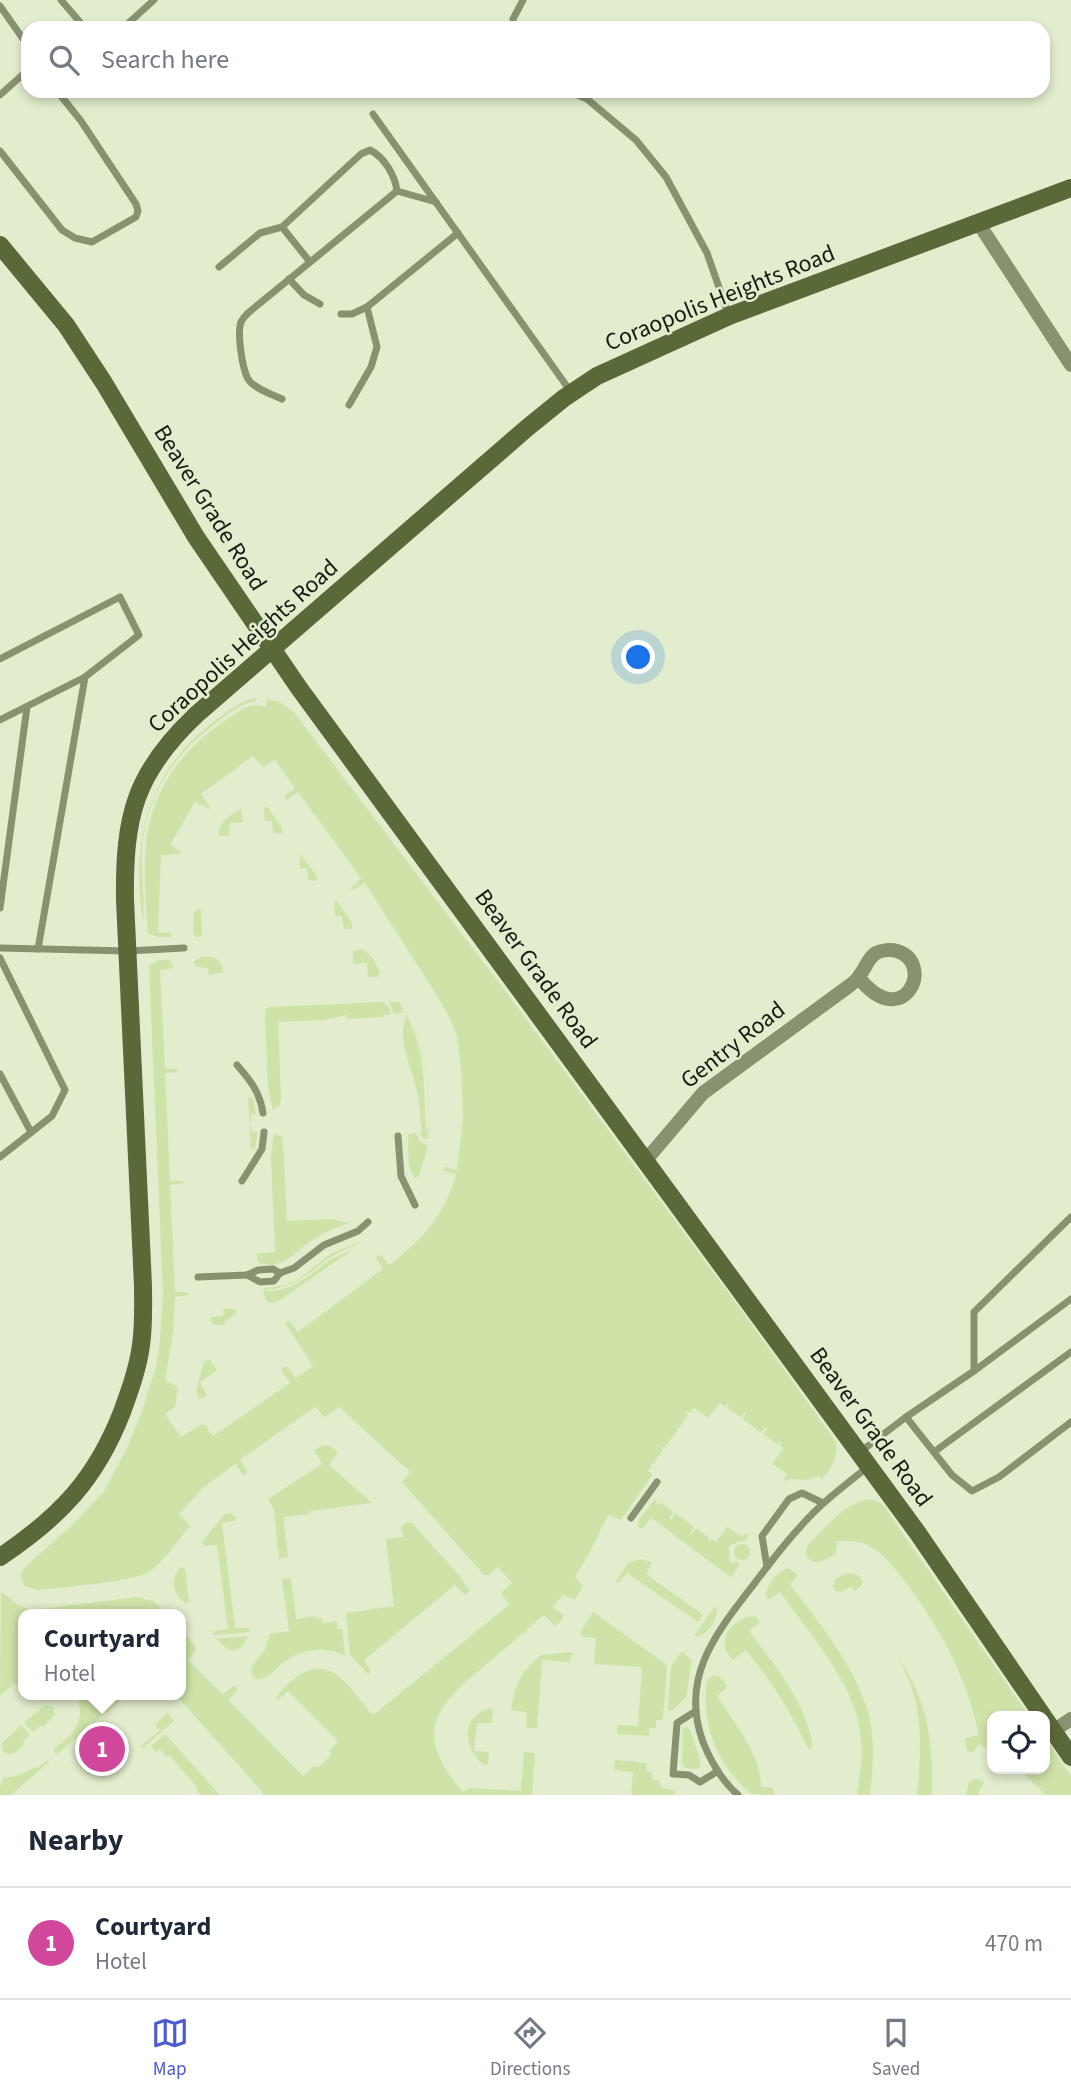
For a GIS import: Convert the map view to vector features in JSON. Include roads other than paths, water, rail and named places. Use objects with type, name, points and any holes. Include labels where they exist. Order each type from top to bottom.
[{"type":"main road","name":"Coraopolis Heights Road","points":[[0,1557],[59,1511],[90,1476],[116,1426],[134,1378],[141,1345],[143,1286],[125,900],[127,835],[144,781],[167,745],[181,729],[508,443],[572,393],[618,365],[729,316],[1071,188]]},
{"type":"main road","name":"Beaver Grade Road","points":[[0,245],[66,325],[196,537],[272,650],[917,1532],[1039,1711]]},
{"type":"main road","name":"Beaver Grade Road","points":[[1050,1726],[1071,1757]]},
{"type":"street","points":[[979,224],[1071,365]]},
{"type":"street","name":"Gentry Road","points":[[646,1160],[703,1093],[859,978]]},
{"type":"street","points":[[1050,1722],[1071,1718]]},
{"type":"lane","points":[[61,0],[79,21]]},
{"type":"lane","points":[[131,21],[155,0]]},
{"type":"lane","points":[[513,21],[523,0]]},
{"type":"lane","points":[[0,6],[21,36]]},
{"type":"lane","points":[[0,95],[21,76]]},
{"type":"lane","points":[[0,152],[62,230],[75,238],[92,242],[136,217],[136,204],[63,98]]},
{"type":"lane","points":[[585,98],[636,140],[666,177],[707,253],[729,316]]},
{"type":"lane","points":[[373,114],[572,393]]},
{"type":"lane","points":[[219,267],[260,233],[282,227],[362,154],[370,150],[377,154],[395,179],[397,191]]},
{"type":"lane","points":[[397,191],[436,202]]},
{"type":"lane","points":[[282,399],[248,380],[239,334],[241,321],[397,191]]},
{"type":"lane","points":[[282,227],[310,262]]},
{"type":"lane","points":[[341,314],[352,314],[367,307],[458,233]]},
{"type":"lane","points":[[289,279],[304,295],[320,303]]},
{"type":"lane","points":[[349,405],[372,367],[377,347],[367,307]]},
{"type":"lane","points":[[0,659],[120,597],[139,635],[85,677],[0,720]]},
{"type":"lane","points":[[38,949],[85,677]]},
{"type":"lane","points":[[0,908],[27,707]]},
{"type":"lane","points":[[0,948],[128,951],[184,948]]},
{"type":"lane","points":[[0,958],[65,1090],[52,1116],[0,1157]]},
{"type":"lane","points":[[237,1065],[253,1083],[263,1113]]},
{"type":"lane","points":[[0,1074],[31,1132]]},
{"type":"lane","points":[[242,1181],[262,1149],[264,1132]]},
{"type":"lane","points":[[398,1136],[401,1176],[415,1205]]},
{"type":"lane","points":[[974,1371],[974,1312],[1071,1217]]},
{"type":"lane","points":[[247,1275],[260,1282],[274,1281],[280,1273],[294,1268],[324,1245],[358,1231],[368,1222]]},
{"type":"lane","points":[[198,1277],[247,1275],[258,1269],[273,1269],[280,1273]]},
{"type":"lane","points":[[738,1795],[718,1771],[701,1737],[696,1711],[697,1684],[705,1657],[719,1630],[801,1526],[906,1417],[974,1371],[1071,1299]]},
{"type":"lane","points":[[934,1452],[1071,1352]]},
{"type":"lane","points":[[906,1417],[952,1475],[972,1490],[999,1477],[1071,1422]]},
{"type":"lane","points":[[631,1518],[657,1482]]},
{"type":"lane","points":[[767,1567],[762,1536],[789,1499],[802,1493],[823,1503]]},
{"type":"lane","points":[[696,1711],[677,1723],[673,1774],[689,1775],[700,1782],[718,1771]]},
{"type":"place","name":"Courtyard","points":[[102,1749]]}]
